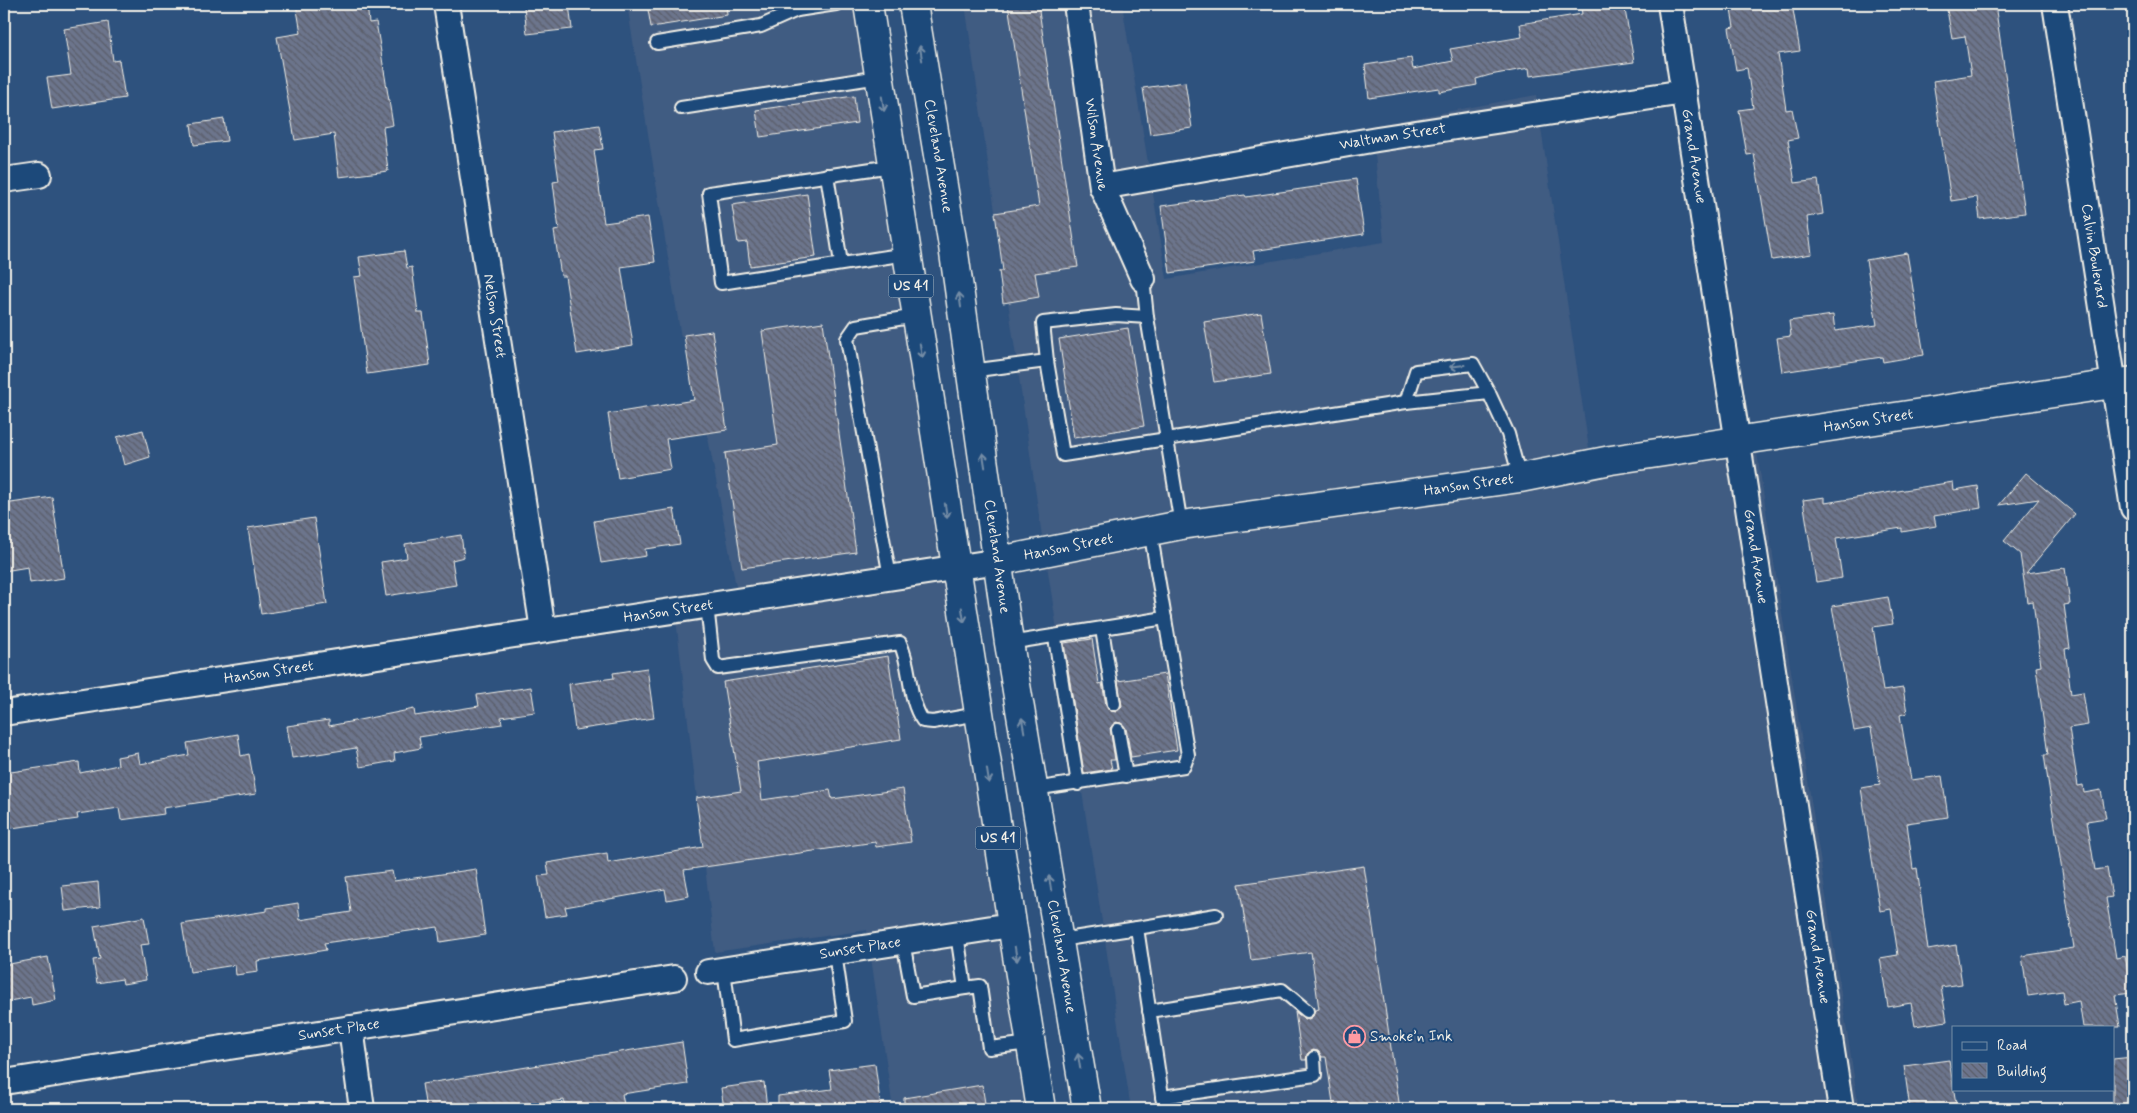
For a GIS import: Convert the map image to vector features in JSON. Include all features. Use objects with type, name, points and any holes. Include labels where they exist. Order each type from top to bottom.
[{"type":"main road","name":"US 41","points":[[868,4],[1041,1109]]},
{"type":"main road","name":"Cleveland Avenue","points":[[913,4],[953,246],[999,560],[1009,643],[1087,1109]]},
{"type":"main road","name":"Hanson Street","points":[[999,560],[1181,525],[1520,478],[1611,460],[2124,382]]},
{"type":"street","name":"Nelson Street","points":[[446,4],[543,630]]},
{"type":"street","name":"Wilson Avenue","points":[[1076,4],[1102,187],[1143,279]]},
{"type":"street","name":"Grand Avenue","points":[[1670,4],[1736,441],[1841,1109]]},
{"type":"street","name":"Calvin Boulevard","points":[[2055,4],[2124,382],[2133,508]]},
{"type":"street","name":"Waltman Street","points":[[1102,187],[1377,139],[1684,92]]},
{"type":"street","points":[[4,180],[39,175]]},
{"type":"street","name":"Hanson Street","points":[[4,712],[999,560]]},
{"type":"street","name":"Sunset Place","points":[[716,971],[1012,925]]},
{"type":"street","name":"Sunset Place","points":[[4,1082],[674,978]]},
{"type":"street","points":[[351,1028],[362,1109]]},
{"type":"lane","points":[[657,43],[761,26],[796,7],[836,4]]},
{"type":"lane","points":[[681,108],[879,77]]},
{"type":"lane","points":[[892,166],[709,194],[722,283],[906,254]]},
{"type":"lane","points":[[827,175],[841,263]]},
{"type":"lane","points":[[1143,279],[1147,318],[1181,525]]},
{"type":"lane","points":[[1147,318],[1116,315],[1043,323],[1047,361],[1063,455],[1406,402],[1489,393]]},
{"type":"lane","points":[[890,577],[847,339],[856,326],[916,316]]},
{"type":"lane","points":[[970,371],[1047,361]]},
{"type":"lane","points":[[1406,402],[1416,371],[1473,364],[1508,434],[1520,478]]},
{"type":"lane","points":[[1034,789],[1078,784],[1184,766],[1188,755],[1150,530]]},
{"type":"lane","points":[[707,605],[713,660],[718,668],[900,643],[906,656],[915,709],[923,721],[932,722],[978,714]]},
{"type":"lane","points":[[1009,643],[1055,638],[1165,618]]},
{"type":"lane","points":[[1102,629],[1102,668],[1110,702]]},
{"type":"lane","points":[[1055,638],[1075,745],[1078,784]]},
{"type":"lane","points":[[1115,736],[1126,776]]},
{"type":"lane","points":[[1060,940],[1216,916]]},
{"type":"lane","points":[[1137,928],[1163,1103],[1315,1075],[1314,1058]]},
{"type":"lane","points":[[957,934],[965,988]]},
{"type":"lane","points":[[903,942],[913,996],[980,986],[989,1048],[1030,1042]]},
{"type":"lane","points":[[716,971],[733,1040],[845,1021],[835,953]]},
{"type":"lane","points":[[1149,1011],[1282,990],[1306,1011]]},
{"type":"shaded area","points":[[627,4],[859,4],[1029,1109],[893,1109],[867,930],[715,952],[674,602],[737,592],[689,336],[681,337]]},
{"type":"shaded area","points":[[965,4],[1122,4],[1167,279],[1384,242],[1372,126],[1536,95],[1589,449],[1517,463],[1179,510],[1042,536]]},
{"type":"shaded area","points":[[1757,453],[1859,1109],[1131,1109],[1047,565],[1183,539],[1510,495],[1614,474]]},
{"type":"building","points":[[296,4],[367,4],[369,23],[376,22],[393,125],[383,127],[388,171],[339,177],[334,134],[295,140],[277,37],[301,33]]},
{"type":"building","points":[[569,4],[572,29],[527,34],[524,7]]},
{"type":"building","points":[[647,4],[726,4],[727,15],[651,27]]},
{"type":"building","points":[[1008,4],[1038,4],[1078,267],[1035,273],[1039,297],[1003,303],[999,271],[1003,271],[995,213],[1039,206]]},
{"type":"building","points":[[1604,4],[1624,4],[1634,62],[1530,76],[1529,68],[1476,79],[1477,85],[1439,92],[1439,88],[1369,98],[1365,65],[1411,58],[1413,69],[1453,61],[1450,49],[1522,37],[1520,24],[1582,14],[1581,8]]},
{"type":"building","points":[[1730,4],[1792,4],[1800,51],[1778,54],[1786,110],[1792,109],[1798,138],[1788,140],[1795,183],[1818,180],[1823,214],[1807,217],[1812,254],[1772,260],[1754,154],[1747,155],[1739,110],[1753,108],[1747,68],[1736,70],[1729,28],[1734,27]]},
{"type":"building","points":[[1946,4],[1995,4],[2025,213],[1980,219],[1977,197],[1951,201],[1933,81],[1971,75],[1965,36],[1952,38]]},
{"type":"building","points":[[108,22],[113,61],[119,60],[125,98],[52,109],[47,78],[71,75],[64,29]]},
{"type":"building","points":[[1185,82],[1192,128],[1150,134],[1143,88]]},
{"type":"building","points":[[854,96],[857,123],[760,137],[756,110]]},
{"type":"building","points":[[224,119],[227,141],[194,145],[191,124]]},
{"type":"building","points":[[599,125],[603,149],[594,150],[604,223],[648,217],[655,262],[621,267],[633,345],[577,354],[565,276],[561,276],[554,231],[559,230],[553,182],[559,181],[552,132]]},
{"type":"building","points":[[1356,179],[1364,234],[1253,251],[1255,261],[1170,273],[1161,206],[1245,195],[1246,197]]},
{"type":"building","points":[[807,194],[816,257],[750,266],[747,242],[738,243],[732,205]]},
{"type":"building","points":[[404,251],[407,268],[412,267],[418,313],[423,313],[430,365],[367,374],[354,277],[362,276],[359,257]]},
{"type":"building","points":[[1907,253],[1924,355],[1883,362],[1882,357],[1782,372],[1777,338],[1791,336],[1789,321],[1833,315],[1835,331],[1877,325],[1866,260]]},
{"type":"building","points":[[1261,313],[1271,374],[1214,382],[1204,322]]},
{"type":"building","points":[[823,322],[856,552],[742,568],[725,453],[778,445],[762,331]]},
{"type":"building","points":[[1128,328],[1144,426],[1074,438],[1059,339]]},
{"type":"building","points":[[712,331],[727,430],[666,439],[671,469],[618,478],[608,414],[694,400],[684,335]]},
{"type":"building","points":[[143,430],[150,457],[124,465],[117,437]]},
{"type":"building","points":[[2026,473],[2075,514],[2026,573],[2065,568],[2070,604],[2064,605],[2070,648],[2065,649],[2071,694],[2083,692],[2088,725],[2069,728],[2078,786],[2083,785],[2084,793],[2101,790],[2106,818],[2087,821],[2095,870],[2107,868],[2112,897],[2106,898],[2116,958],[2125,956],[2132,993],[2115,995],[2120,1027],[2083,1026],[2079,1001],[2064,1004],[2062,991],[2028,996],[2022,956],[2074,948],[2044,755],[2048,755],[2036,667],[2041,666],[2033,601],[2027,602],[2020,554],[2004,541],[2039,499],[1999,505]]},
{"type":"building","points":[[1953,482],[1954,490],[1978,486],[1981,508],[1934,516],[1936,526],[1902,532],[1902,528],[1836,538],[1842,578],[1816,582],[1803,500],[1825,497],[1825,503]]},
{"type":"building","points":[[52,497],[64,578],[30,583],[28,567],[4,571],[4,504]]},
{"type":"building","points":[[674,509],[680,544],[645,549],[646,556],[601,563],[594,521]]},
{"type":"building","points":[[314,518],[327,604],[261,614],[248,528]]},
{"type":"building","points":[[461,535],[464,557],[452,560],[456,585],[386,596],[381,562],[407,558],[405,544]]},
{"type":"building","points":[[1888,597],[1893,624],[1873,627],[1883,691],[1903,688],[1907,713],[1900,715],[1911,780],[1942,776],[1948,817],[1907,823],[1913,869],[1917,868],[1928,950],[1956,945],[1962,984],[1941,987],[1947,1021],[1915,1026],[1911,1003],[1888,1007],[1880,958],[1898,955],[1891,909],[1880,911],[1861,788],[1880,785],[1871,728],[1854,731],[1832,606]]},
{"type":"building","points":[[1092,639],[1099,684],[1102,683],[1106,705],[1111,711],[1116,712],[1122,706],[1118,681],[1165,674],[1177,750],[1131,757],[1126,728],[1121,723],[1116,722],[1110,728],[1115,760],[1110,760],[1112,769],[1084,773],[1064,643]]},
{"type":"building","points":[[888,656],[901,739],[757,762],[762,800],[830,790],[832,799],[903,789],[911,842],[876,847],[875,842],[684,870],[689,896],[667,900],[665,889],[565,907],[567,914],[545,917],[538,876],[549,875],[547,863],[607,853],[608,863],[703,847],[696,798],[741,791],[723,682]]},
{"type":"building","points":[[647,668],[654,718],[575,730],[569,684],[614,678],[613,673]]},
{"type":"building","points":[[531,687],[535,712],[501,717],[502,724],[419,737],[421,748],[394,753],[395,761],[360,767],[356,748],[292,758],[287,726],[329,720],[329,726],[414,709],[415,716],[479,706],[477,695]]},
{"type":"building","points":[[238,734],[241,756],[249,754],[256,794],[163,808],[164,814],[121,820],[119,808],[77,814],[78,819],[4,829],[4,773],[79,762],[80,773],[118,765],[117,757],[138,753],[140,764],[189,755],[187,743]]},
{"type":"building","points":[[1364,866],[1400,1109],[1334,1109],[1326,1057],[1322,1057],[1318,1051],[1313,1050],[1307,1054],[1306,1060],[1302,1060],[1295,1012],[1305,1019],[1309,1019],[1313,1016],[1315,1010],[1319,1009],[1311,952],[1251,960],[1239,884]]},
{"type":"building","points":[[476,869],[485,935],[440,942],[438,927],[324,943],[326,950],[257,961],[258,972],[236,975],[235,965],[190,972],[182,924],[267,911],[267,908],[298,903],[300,920],[351,912],[346,877],[392,871],[394,881]]},
{"type":"building","points":[[98,882],[100,907],[65,911],[62,886]]},
{"type":"building","points":[[144,917],[149,944],[140,945],[146,980],[123,984],[122,979],[97,983],[93,960],[100,959],[94,926]]},
{"type":"building","points":[[48,957],[56,1000],[32,1005],[31,997],[4,1002],[4,965]]},
{"type":"building","points":[[682,1042],[688,1084],[622,1094],[624,1105],[592,1109],[565,1109],[564,1100],[495,1109],[426,1109],[422,1084]]},
{"type":"building","points":[[2133,1057],[2133,1109],[2113,1109],[2114,1059]]},
{"type":"building","points":[[1949,1060],[1952,1090],[1954,1090],[1956,1104],[1910,1109],[1904,1066]]},
{"type":"building","points":[[875,1064],[881,1109],[778,1109],[778,1096],[832,1089],[829,1070]]},
{"type":"building","points":[[764,1082],[767,1109],[724,1109],[721,1088]]},
{"type":"building","points":[[982,1085],[986,1109],[904,1109],[904,1098]]},
{"type":"place","name":"Smoke’n Ink","points":[[1354,1037]]}]
